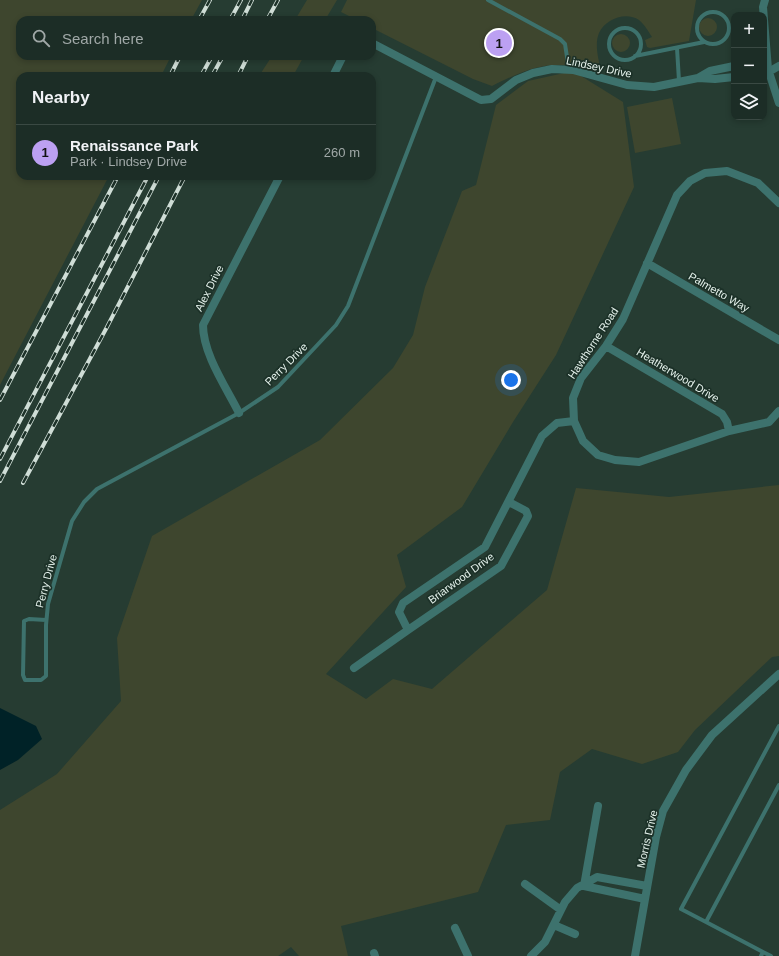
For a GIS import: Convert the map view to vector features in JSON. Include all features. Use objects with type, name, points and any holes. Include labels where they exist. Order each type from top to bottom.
[{"type":"street","points":[[765,0],[766,48]]},
{"type":"street","name":"Lindsey Drive","points":[[376,45],[482,100],[491,99],[516,80],[533,73],[552,69],[570,70],[627,85],[654,87],[698,78],[715,79],[731,77]]},
{"type":"street","points":[[767,59],[779,67],[767,73],[779,103]]},
{"type":"street","points":[[334,72],[341,60]]},
{"type":"street","name":"Lindsey Drive","points":[[698,78],[710,71],[731,67]]},
{"type":"street","name":"Hawthorne Road","points":[[779,203],[758,183],[727,171],[705,173],[690,181],[677,195],[634,296],[606,346],[581,378],[573,398],[574,421],[583,441],[598,455],[614,460],[639,462],[729,431],[769,422],[779,411]]},
{"type":"street","name":"Alex Drive","points":[[239,413],[206,348],[203,336],[203,325],[278,180]]},
{"type":"street","name":"Palmetto Way","points":[[647,263],[779,340]]},
{"type":"street","name":"Heatherwood Drive","points":[[606,346],[722,414],[727,422],[729,431]]},
{"type":"street","name":"Briarwood Drive","points":[[408,630],[399,612],[403,603],[485,547],[542,436],[557,423],[574,421]]},
{"type":"street","name":"Briarwood Drive","points":[[354,668],[500,566],[528,516],[526,511],[509,502]]},
{"type":"street","name":"Morris Drive","points":[[635,956],[656,837],[663,811],[686,770],[712,735],[779,674]]},
{"type":"street","points":[[584,886],[598,806]]},
{"type":"street","points":[[531,956],[545,942],[564,902],[577,888],[584,886],[598,877],[648,886]]},
{"type":"street","points":[[525,884],[561,910]]},
{"type":"street","points":[[584,886],[645,899]]},
{"type":"street","points":[[554,925],[575,934]]},
{"type":"street","points":[[455,928],[468,956]]},
{"type":"lane","points":[[488,0],[560,39],[565,44],[570,70]]},
{"type":"lane","points":[[635,56],[640,47],[639,37],[636,33],[627,28],[622,28],[612,33],[608,44],[612,54],[621,60],[626,60],[635,56],[704,42],[714,44],[723,40],[726,36],[728,26],[727,22],[720,14],[710,12],[705,14],[698,22],[697,33],[704,42]]},
{"type":"lane","points":[[677,48],[679,81]]},
{"type":"lane","name":"Perry Drive","points":[[46,622],[28,619],[24,621],[23,675],[25,680],[41,680],[46,676],[46,622],[48,604],[72,520],[84,502],[97,489],[239,413],[278,387],[336,325],[348,306],[436,77]]},
{"type":"lane","points":[[771,956],[762,954],[681,909],[779,726]]},
{"type":"lane","points":[[706,922],[779,785]]},
{"type":"green space","points":[[0,0],[202,0],[193,16],[16,16],[16,60],[169,60],[163,72],[16,72],[16,180],[107,180],[0,385]]},
{"type":"green space","points":[[307,0],[337,0],[327,16],[297,16]]},
{"type":"green space","points":[[347,0],[696,0],[689,41],[650,48],[647,47],[645,40],[652,37],[645,26],[634,17],[622,16],[611,20],[599,33],[597,47],[601,72],[570,66],[545,66],[533,68],[492,86],[473,79],[376,30],[376,16],[349,16],[341,12]]},
{"type":"green space","points":[[704,18],[712,18],[717,23],[715,34],[712,36],[704,36],[699,31],[699,23]]},
{"type":"green space","points":[[617,34],[625,34],[630,39],[628,50],[625,52],[617,52],[612,47],[612,39]]},
{"type":"green space","points":[[269,60],[302,60],[295,72],[262,72]]},
{"type":"green space","points":[[573,71],[623,102],[634,187],[556,355],[513,422],[462,507],[397,555],[406,587],[326,674],[366,699],[393,679],[432,689],[547,590],[576,488],[669,497],[779,485],[779,656],[772,657],[695,730],[678,752],[642,764],[592,749],[560,772],[550,820],[506,825],[478,892],[341,926],[348,956],[299,956],[291,947],[278,956],[0,956],[0,810],[57,774],[121,701],[117,638],[152,536],[320,440],[393,368],[413,335],[425,287],[462,191],[476,185],[496,105],[528,81]]},
{"type":"green space","points":[[672,98],[681,144],[635,153],[627,107]]},
{"type":"water","points":[[0,708],[36,726],[42,739],[18,760],[0,770]]},
{"type":"railway","points":[[201,16],[210,0]]},
{"type":"railway","points":[[232,16],[241,0]]},
{"type":"railway","points":[[244,16],[252,0]]},
{"type":"railway","points":[[269,16],[278,0]]},
{"type":"railway","points":[[172,72],[178,60]]},
{"type":"railway","points":[[203,72],[210,60]]},
{"type":"railway","points":[[214,72],[221,60]]},
{"type":"railway","points":[[240,72],[246,60]]},
{"type":"railway","points":[[0,400],[116,180]]},
{"type":"railway","points":[[0,459],[146,180]]},
{"type":"railway","points":[[0,481],[157,180]]},
{"type":"railway","points":[[23,483],[107,327],[183,180]]},
{"type":"place","name":"Renaissance Park","points":[[499,43]]}]
